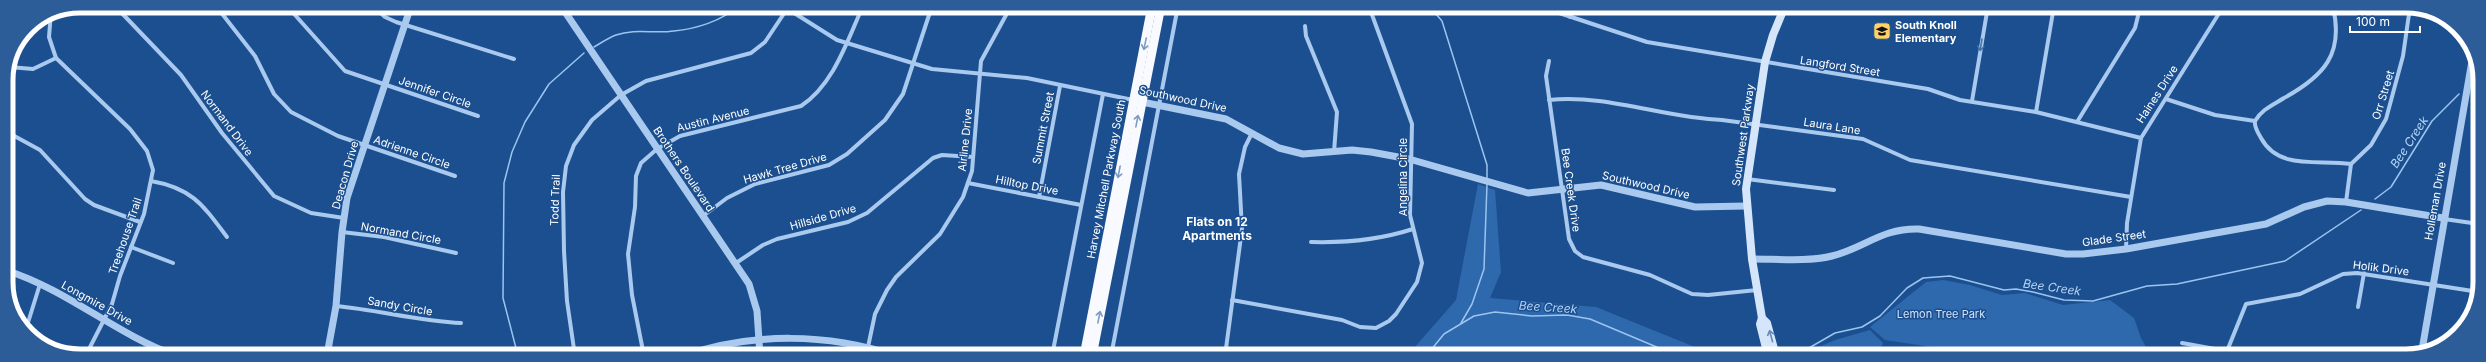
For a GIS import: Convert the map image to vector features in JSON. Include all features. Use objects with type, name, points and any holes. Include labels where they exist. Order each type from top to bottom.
[{"type":"highway","name":"Harvey Mitchell Parkway South","points":[[1093,349],[1151,13]]},
{"type":"highway","name":"Harvey Mitchell Parkway South","points":[[1085,349],[1137,101],[1159,13]]},
{"type":"main road","name":"Southwest Parkway","points":[[1766,349],[1760,324],[1762,318],[1752,259],[1746,206],[1747,179],[1754,125],[1765,62],[1773,35],[1782,13]]},
{"type":"main road","name":"Southwest Parkway","points":[[1762,318],[1767,323],[1774,349]]},
{"type":"street","name":"Normand Drive","points":[[122,13],[181,75],[222,133],[274,196],[311,213],[344,218]]},
{"type":"street","name":"Adrienne Circle","points":[[221,13],[255,56],[274,94],[287,107],[327,131],[455,176]]},
{"type":"street","name":"Jennifer Circle","points":[[293,13],[338,65],[354,74],[478,116]]},
{"type":"street","points":[[381,13],[385,17],[405,25],[514,59]]},
{"type":"street","name":"Deacon Drive","points":[[327,349],[336,306],[342,232],[347,198],[409,13]]},
{"type":"street","name":"Brothers Boulevard","points":[[567,13],[749,284],[755,300],[760,349]]},
{"type":"street","name":"Todd Trail","points":[[574,349],[567,301],[563,192],[566,166],[579,136],[592,120],[621,95],[646,81],[751,53],[765,42],[785,13]]},
{"type":"street","name":"Southwood Drive","points":[[795,13],[829,37],[913,63],[947,72],[1027,78],[1060,86],[1214,116],[1253,132],[1265,141],[1290,151],[1314,155],[1334,152],[1371,152],[1409,159],[1495,185],[1528,193],[1600,185],[1695,207],[1746,206]]},
{"type":"street","name":"Austin Avenue","points":[[643,349],[632,295],[628,254],[635,207],[636,176],[641,163],[657,149],[680,136],[801,106],[811,99],[828,81],[860,13]]},
{"type":"street","name":"Hawk Tree Drive","points":[[703,216],[744,188],[818,169],[838,160],[894,109],[903,94],[930,13]]},
{"type":"street","name":"Airline Drive","points":[[868,347],[875,314],[887,290],[896,277],[947,225],[957,210],[968,183],[973,157],[980,74],[984,54],[1007,13]]},
{"type":"street","points":[[1112,349],[1177,13]]},
{"type":"street","name":"Angelina Circle","points":[[1232,300],[1342,320],[1360,327],[1369,328],[1382,326],[1396,314],[1417,282],[1421,272],[1421,252],[1410,215],[1409,159],[1412,124],[1370,13]]},
{"type":"street","name":"Langford Street","points":[[1558,13],[1647,42],[1928,89],[1956,99],[2036,112],[2141,138]]},
{"type":"street","points":[[1570,17],[1571,13]]},
{"type":"street","points":[[1972,101],[1987,13]]},
{"type":"street","points":[[2036,112],[2053,13]]},
{"type":"street","name":"Haines Drive","points":[[2126,249],[2126,236],[2131,197],[2141,138],[2219,13]]},
{"type":"street","points":[[2255,121],[2267,108],[2298,90],[2324,69],[2332,57],[2336,41],[2334,13]]},
{"type":"street","name":"Orr Street","points":[[2351,164],[2371,145],[2386,119],[2403,56],[2409,13]]},
{"type":"street","points":[[2077,122],[2135,28],[2138,16]]},
{"type":"street","name":"Treehouse Trail","points":[[50,20],[49,37],[56,58],[111,108],[141,142],[147,151],[153,170],[140,222],[112,304],[89,349]]},
{"type":"street","points":[[1305,26],[1306,36],[1337,112],[1334,152]]},
{"type":"street","points":[[14,67],[33,69],[56,58]]},
{"type":"street","name":"Bee Creek Drive","points":[[1549,61],[1546,76],[1549,100],[1569,239],[1575,251],[1583,258],[1650,275],[1692,294],[1708,295],[1757,290]]},
{"type":"street","name":"Holleman Drive","points":[[2422,347],[2443,218],[2471,65]]},
{"type":"street","name":"Summit Street","points":[[1039,197],[1060,86]]},
{"type":"street","points":[[1053,349],[1103,94]]},
{"type":"street","name":"Laura Lane","points":[[1549,100],[1576,98],[1698,119],[1722,120],[1863,139],[1910,160],[2131,197]]},
{"type":"street","points":[[2166,99],[2215,115],[2255,121]]},
{"type":"street","points":[[2255,121],[2255,125],[2262,141],[2277,157],[2294,161],[2351,164],[2346,202]]},
{"type":"street","points":[[1226,349],[1242,230],[1239,174],[1244,147],[1253,132]]},
{"type":"street","points":[[13,135],[40,150],[85,199],[94,205],[140,222]]},
{"type":"street","name":"Hillside Drive","points":[[736,264],[764,245],[777,239],[848,222],[867,213],[933,158],[942,155],[973,157]]},
{"type":"street","points":[[1747,179],[1834,190]]},
{"type":"street","points":[[151,181],[181,188],[192,195],[204,206],[227,237]]},
{"type":"street","name":"Hilltop Drive","points":[[968,183],[1081,205]]},
{"type":"street","name":"Glade Street","points":[[1752,259],[1833,256],[1891,231],[1902,229],[1919,229],[2066,254],[2098,253],[2266,224],[2319,202],[2346,202],[2473,223]]},
{"type":"street","points":[[1311,242],[1366,241],[1384,238],[1413,229]]},
{"type":"street","name":"Normand Circle","points":[[342,232],[384,237],[456,253]]},
{"type":"street","points":[[131,247],[173,263]]},
{"type":"street","name":"Longmire Drive","points":[[13,273],[40,284],[159,349]]},
{"type":"street","points":[[2358,307],[2364,273]]},
{"type":"street","name":"Holik Drive","points":[[2228,349],[2246,304],[2306,292],[2343,274],[2364,273],[2472,291]]},
{"type":"street","points":[[28,324],[40,284]]},
{"type":"street","name":"Sandy Circle","points":[[336,306],[378,310],[425,321],[461,323]]},
{"type":"street","points":[[705,349],[718,345],[759,339],[801,338],[874,349]]},
{"type":"street","points":[[2182,343],[2208,349]]},
{"type":"green space","points":[[1478,184],[1495,190],[1501,272],[1490,298],[1596,307],[1695,347],[1758,347],[1758,349],[1413,349],[1456,300]]},
{"type":"green space","points":[[1191,215],[1208,218],[1206,228],[1189,225]]},
{"type":"green space","name":"Lemon Tree Park","points":[[1943,280],[1970,285],[2002,295],[2025,293],[2063,305],[2110,300],[2134,318],[2141,338],[2147,349],[1945,349],[1885,340],[1870,327],[1926,282]]},
{"type":"green space","points":[[1870,330],[1883,343],[1881,349],[1814,349],[1835,340]]},
{"type":"waterway","points":[[594,47],[616,35],[623,33],[638,31],[667,32],[682,30],[708,23],[728,13]]},
{"type":"waterway","points":[[1435,13],[1442,21],[1487,165],[1487,178]]},
{"type":"waterway","points":[[516,349],[503,298],[504,183],[512,152],[525,122],[549,84],[584,53]]},
{"type":"waterway","name":"Bee Creek","points":[[2375,199],[2391,187],[2432,121],[2459,94]]},
{"type":"waterway","points":[[1461,323],[1472,304],[1484,269],[1487,184]]},
{"type":"waterway","name":"Bee Creek","points":[[1807,349],[1835,333],[1862,327],[1880,316],[1907,288],[1923,278],[1950,276],[2004,290],[2016,289],[2064,300],[2093,301],[2147,286],[2177,284],[2285,261],[2361,210]]},
{"type":"waterway","name":"Bee Creek","points":[[1432,349],[1444,334],[1474,316],[1495,312],[1532,316],[1567,315],[1590,319],[1661,349]]},
{"type":"place","name":"South Knoll Elementary","points":[[1882,31]]},
{"type":"district","name":"Flats on 12 Apartments","points":[[1217,228]]}]
